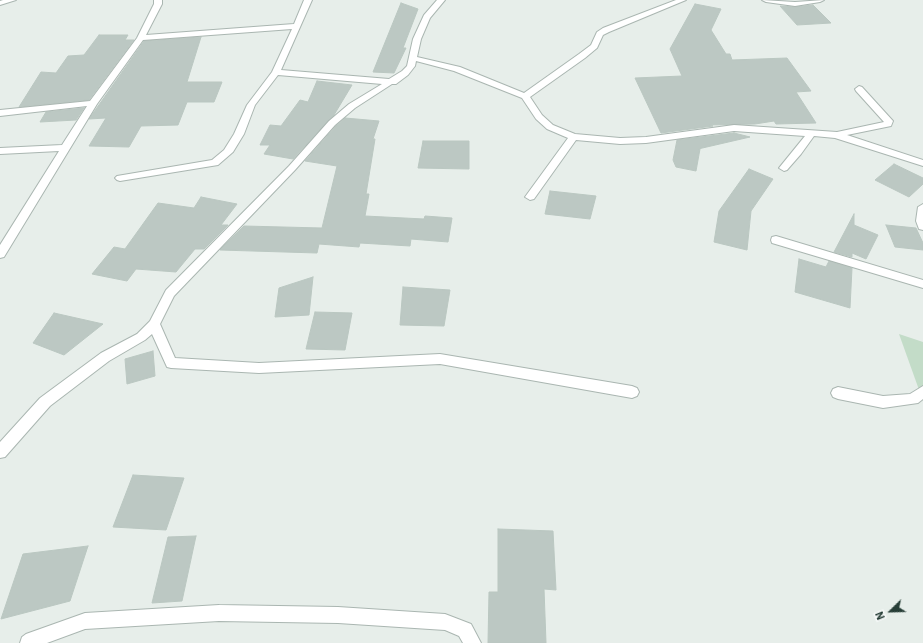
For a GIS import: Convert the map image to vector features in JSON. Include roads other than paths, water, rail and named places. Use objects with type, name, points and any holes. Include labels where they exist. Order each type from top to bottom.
[{"type":"street","points":[[0,3],[12,0]]},
{"type":"street","points":[[0,254],[93,103],[141,38],[158,4],[158,0]]},
{"type":"street","points":[[120,178],[215,163],[228,152],[239,134],[251,105],[276,72],[308,0]]},
{"type":"street","points":[[0,452],[45,402],[105,357],[141,336],[154,324],[170,294],[292,168],[332,123],[352,106],[393,82],[405,73],[411,66],[417,39],[428,17],[441,0]]},
{"type":"street","points":[[525,96],[582,56],[594,46],[600,34],[606,30],[682,0]]},
{"type":"street","points":[[766,0],[795,4],[820,0]]},
{"type":"street","points":[[141,38],[297,26]]},
{"type":"street","points":[[413,58],[457,69],[525,96],[539,117],[550,127],[573,137],[620,141],[646,140],[734,128],[836,135],[888,124],[888,121],[859,89]]},
{"type":"street","points":[[276,72],[393,82]]},
{"type":"street","points":[[0,112],[93,103]]},
{"type":"street","points":[[784,168],[811,134]]},
{"type":"street","points":[[836,135],[923,164]]},
{"type":"street","points":[[530,197],[573,137]]},
{"type":"street","points":[[0,151],[65,148]]},
{"type":"street","points":[[923,207],[921,221],[923,226]]},
{"type":"street","points":[[776,240],[923,284]]},
{"type":"street","points":[[154,324],[171,363],[259,368],[440,359],[632,392]]},
{"type":"street","points":[[838,393],[884,402],[913,399],[923,392]]},
{"type":"street","points":[[28,643],[32,640],[85,621],[219,613],[338,615],[445,622],[465,630],[473,643]]}]
